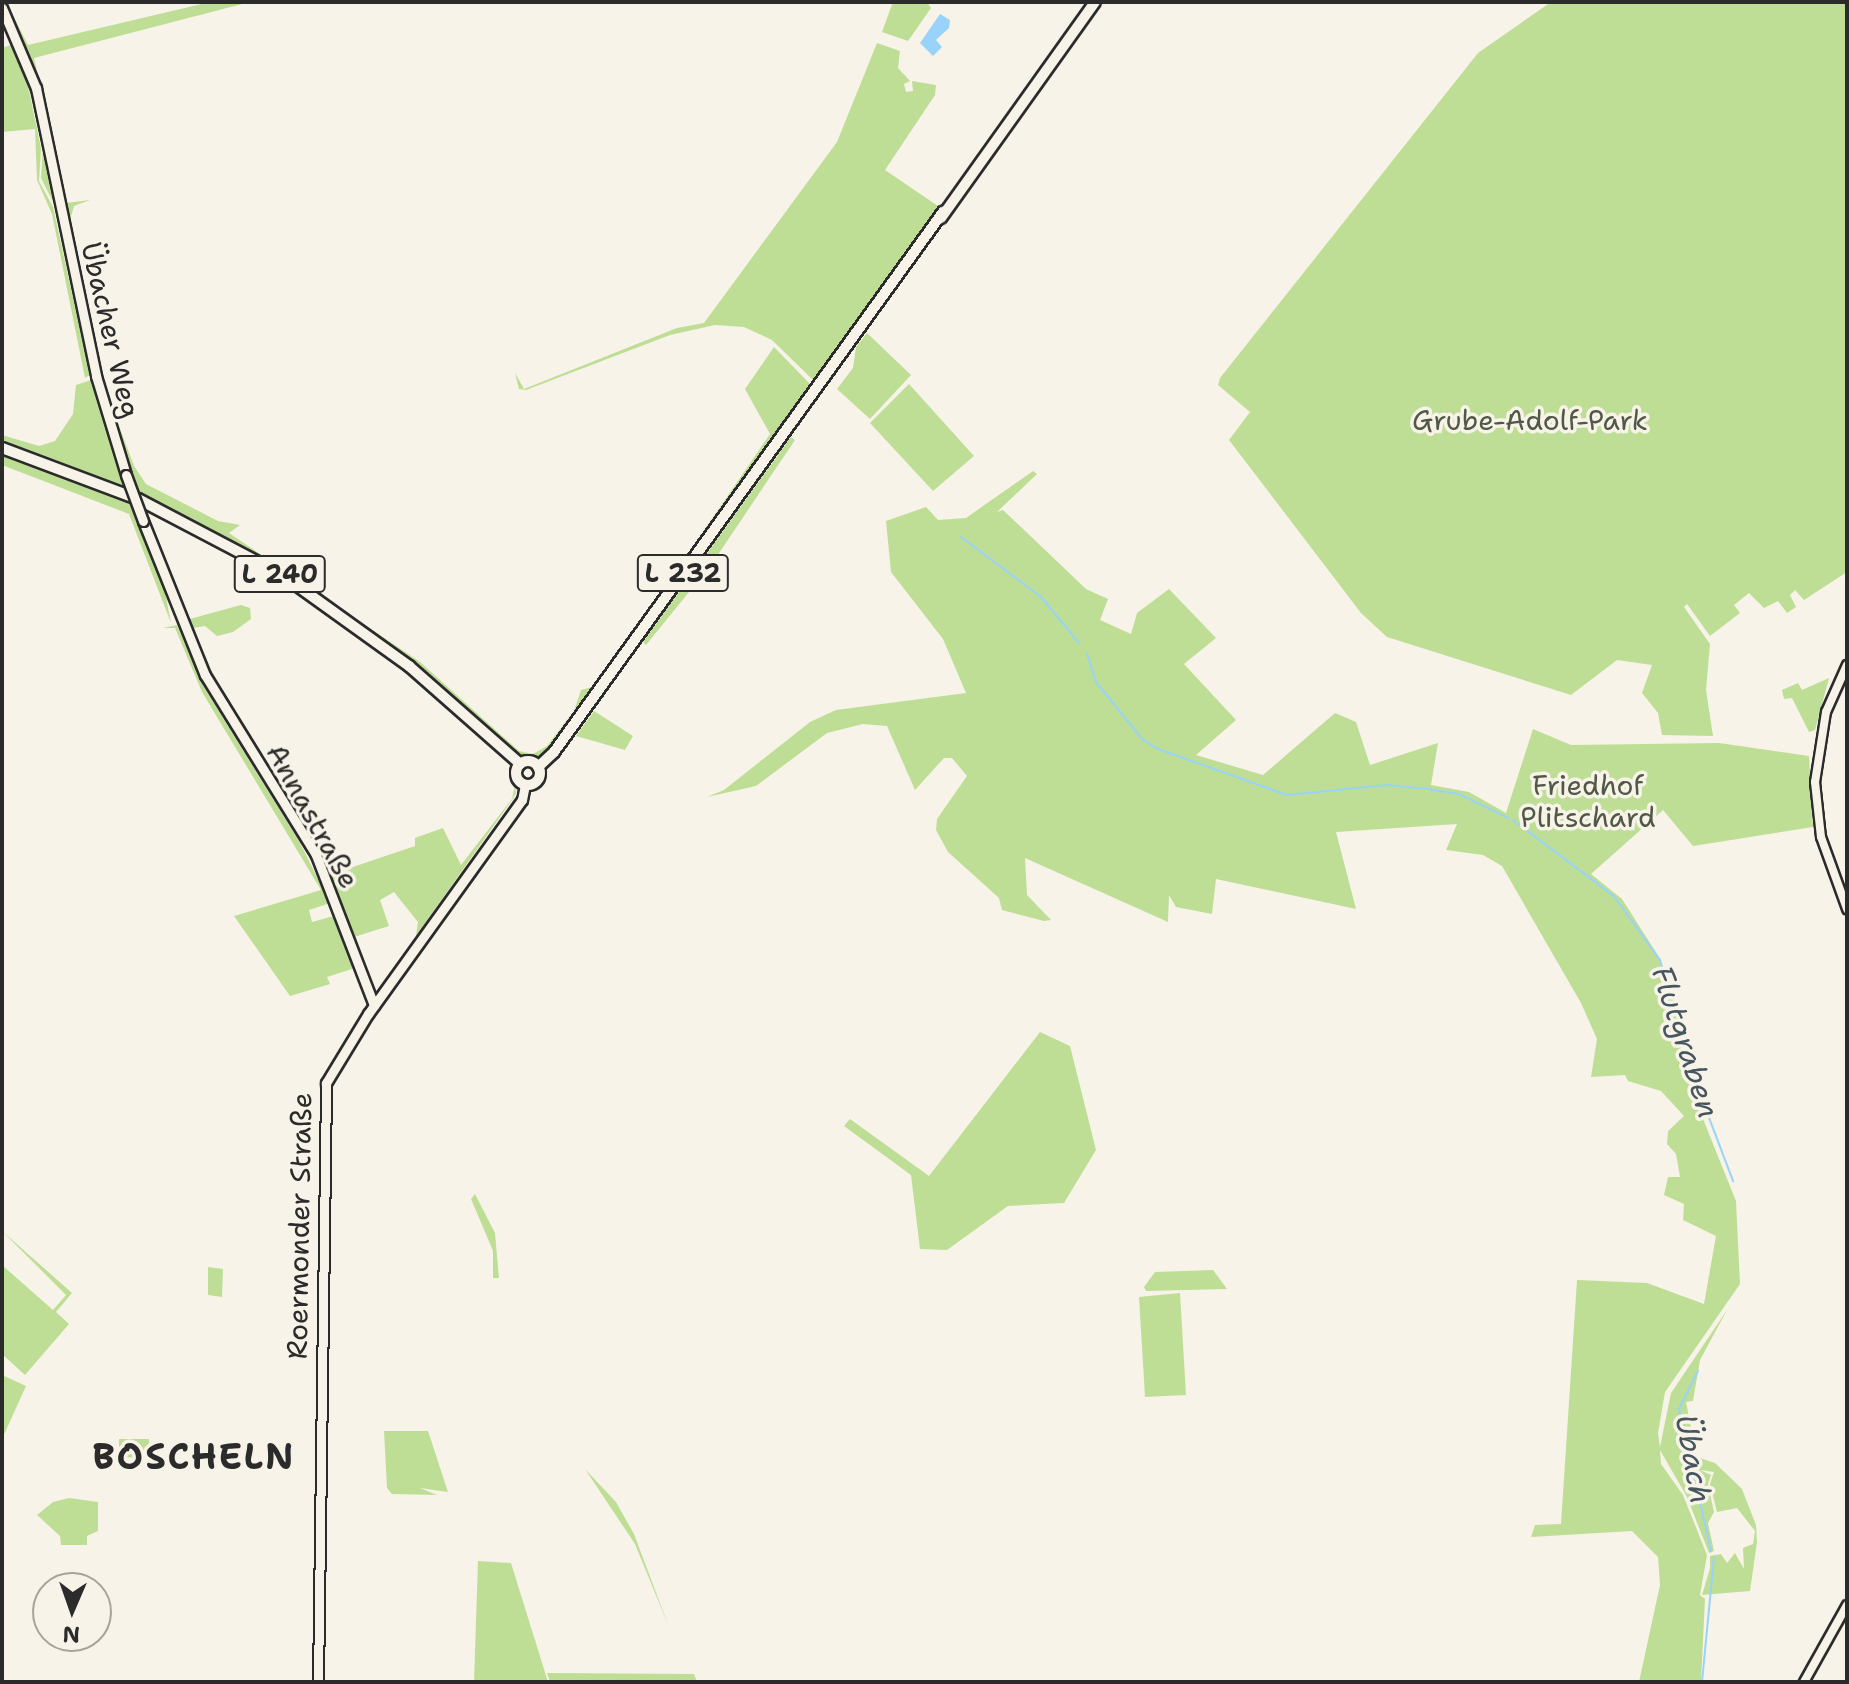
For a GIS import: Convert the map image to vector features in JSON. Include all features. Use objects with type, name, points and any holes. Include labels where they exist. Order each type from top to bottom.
[{"type":"main road","name":"L 232","points":[[538,767],[590,702],[759,467],[789,433],[1095,2]]},
{"type":"main road","name":"Übacher Weg","points":[[2,8],[36,88],[89,348],[126,475],[197,657]]},
{"type":"main road","name":"L 240","points":[[2,448],[138,499],[281,574],[409,666],[520,764]]},
{"type":"main road","name":"Annastraße","points":[[197,657],[316,855],[374,1005]]},
{"type":"main road","points":[[530,761],[538,767],[539,779],[525,785],[516,774],[520,764],[530,761]]},
{"type":"main road","name":"Roermonder Straße","points":[[318,1682],[323,1105],[329,1072],[522,800],[525,785]]},
{"type":"street","points":[[1847,665],[1826,712],[1815,767],[1821,837],[1847,909]]},
{"type":"street","points":[[1804,1682],[1847,1605]]},
{"type":"green space","points":[[2,2],[8,6],[28,45],[210,2],[250,2],[34,58],[66,203],[90,200],[74,206],[70,220],[97,366],[33,67]]},
{"type":"green space","points":[[893,2],[927,2],[931,8],[908,41],[882,32]]},
{"type":"green space","name":"Grube-Adolf-Park","points":[[1551,2],[1847,2],[1847,572],[1804,600],[1795,590],[1790,595],[1796,607],[1787,613],[1778,601],[1764,608],[1749,593],[1734,605],[1740,613],[1710,636],[1687,604],[1684,607],[1710,644],[1706,690],[1713,736],[1662,735],[1658,713],[1642,693],[1652,665],[1617,660],[1571,695],[1387,637],[1361,613],[1229,440],[1250,412],[1218,385],[1220,378],[1478,53]]},
{"type":"green space","points":[[2,22],[23,69],[29,91],[41,148],[39,181],[53,207],[90,375],[85,378],[52,214],[37,180],[35,129],[2,132],[2,48],[11,45]]},
{"type":"green space","points":[[877,43],[900,51],[898,68],[910,81],[904,84],[906,92],[913,91],[912,81],[936,85],[935,95],[885,170],[938,206],[813,380],[772,340],[744,327],[715,325],[670,335],[526,390],[519,389],[515,373],[524,389],[677,328],[704,323],[837,142]]},
{"type":"green space","points":[[22,60],[32,85],[91,373],[55,206],[41,178],[43,147]]},
{"type":"green space","points":[[867,333],[911,375],[870,419],[837,389],[853,368],[856,347]]},
{"type":"green space","points":[[774,347],[811,385],[618,656],[770,434],[745,389]]},
{"type":"green space","points":[[101,378],[134,466],[146,484],[218,521],[240,525],[229,533],[420,662],[519,751],[533,754],[547,746],[574,711],[581,690],[592,687],[608,669],[555,743],[539,756],[517,756],[413,665],[315,593],[236,543],[137,494]]},
{"type":"green space","points":[[91,380],[126,489],[164,587],[171,623],[129,514],[2,465],[2,435],[39,446],[55,441],[73,414],[76,385]]},
{"type":"green space","points":[[909,384],[974,456],[933,491],[870,423]]},
{"type":"green space","points":[[791,437],[795,440],[711,565],[646,645],[643,642]]},
{"type":"green space","name":"Friedhof Plitschard","points":[[1033,471],[1037,474],[997,512],[1003,510],[1086,589],[1108,599],[1100,620],[1131,634],[1137,613],[1169,589],[1216,638],[1184,664],[1236,720],[1196,755],[1263,775],[1335,713],[1356,722],[1370,765],[1438,743],[1431,785],[1469,792],[1506,813],[1533,729],[1571,745],[1719,743],[1809,756],[1813,827],[1693,846],[1663,810],[1591,874],[1622,899],[1657,954],[1692,1052],[1705,1107],[1699,1109],[1736,1201],[1740,1284],[1665,1392],[1658,1433],[1660,1447],[1671,1393],[1727,1310],[1700,1360],[1693,1401],[1686,1402],[1697,1457],[1715,1463],[1742,1489],[1756,1525],[1757,1542],[1750,1591],[1702,1595],[1710,1568],[1710,1556],[1721,1554],[1727,1563],[1735,1553],[1744,1569],[1743,1548],[1753,1544],[1755,1531],[1737,1508],[1717,1512],[1710,1484],[1714,1472],[1700,1470],[1711,1475],[1708,1484],[1714,1512],[1708,1523],[1714,1551],[1709,1553],[1687,1497],[1660,1450],[1661,1464],[1683,1495],[1707,1555],[1700,1595],[1705,1599],[1701,1682],[1639,1682],[1660,1585],[1658,1557],[1632,1531],[1531,1537],[1535,1525],[1561,1524],[1577,1280],[1647,1283],[1704,1304],[1716,1236],[1683,1220],[1684,1204],[1664,1195],[1668,1177],[1680,1177],[1676,1154],[1667,1144],[1668,1131],[1684,1116],[1661,1091],[1628,1081],[1625,1075],[1591,1077],[1597,1039],[1581,1003],[1502,866],[1483,855],[1446,850],[1457,824],[1336,832],[1356,909],[1216,879],[1212,914],[1176,907],[1169,895],[1168,922],[1025,858],[1027,895],[1051,920],[1044,921],[1002,910],[999,898],[948,852],[936,830],[937,819],[967,776],[952,758],[944,758],[915,790],[887,726],[863,724],[827,733],[756,786],[707,797],[724,790],[810,722],[836,710],[966,693],[943,639],[891,572],[886,521],[926,507],[938,520],[966,518]]},
{"type":"green space","points":[[241,605],[250,608],[251,619],[233,632],[217,636],[205,626],[193,628],[220,690],[213,685],[186,620]]},
{"type":"green space","points":[[177,625],[205,689],[300,843],[330,903],[309,910],[312,922],[337,915],[358,967],[327,977],[330,984],[290,996],[234,916],[321,890],[202,692],[175,628],[163,628]]},
{"type":"green space","points":[[1829,678],[1815,730],[1809,732],[1792,698],[1784,699],[1782,690],[1798,683],[1802,690]]},
{"type":"green space","points":[[594,711],[633,736],[625,750],[576,736]]},
{"type":"green space","points":[[515,785],[516,793],[512,800],[416,936],[418,922],[394,892],[380,900],[389,926],[354,937],[308,835],[332,874],[415,846],[415,838],[443,828],[461,865],[512,799]]},
{"type":"green space","points":[[1040,1032],[1070,1046],[1096,1150],[1064,1203],[1008,1206],[947,1250],[920,1249],[911,1175],[844,1126],[850,1119],[929,1176]]},
{"type":"green space","points":[[475,1194],[495,1233],[499,1278],[493,1278],[493,1251],[471,1199]]},
{"type":"green space","points":[[2,1231],[72,1293],[56,1312],[69,1324],[25,1375],[2,1354],[2,1265],[53,1310],[66,1295]]},
{"type":"green space","points":[[208,1267],[223,1269],[222,1297],[208,1295]]},
{"type":"green space","points":[[1213,1270],[1227,1289],[1146,1291],[1144,1287],[1155,1272]]},
{"type":"green space","points":[[1180,1293],[1186,1395],[1145,1397],[1139,1297]]},
{"type":"green space","points":[[2,1375],[26,1386],[2,1439]]},
{"type":"green space","points":[[384,1431],[428,1431],[448,1492],[420,1488],[437,1495],[392,1494],[387,1488]]},
{"type":"green space","points":[[119,1439],[149,1439],[149,1458],[119,1457]]},
{"type":"green space","points":[[585,1469],[616,1502],[634,1534],[669,1627],[635,1544]]},
{"type":"green space","points":[[69,1498],[98,1502],[98,1531],[87,1536],[87,1545],[61,1545],[60,1536],[37,1515],[53,1502]]},
{"type":"green space","points":[[478,1561],[511,1563],[548,1682],[474,1682]]},
{"type":"green space","points":[[547,1673],[694,1674],[697,1682],[550,1682]]},
{"type":"water","points":[[940,14],[950,20],[949,28],[936,40],[942,47],[933,56],[920,43]]},
{"type":"waterway","name":"Flutgraben","points":[[961,537],[1041,597],[1079,643]]},
{"type":"waterway","name":"Flutgraben","points":[[1087,654],[1096,682],[1143,740],[1158,749],[1287,795],[1387,785],[1427,789],[1459,794],[1508,818]]},
{"type":"waterway","name":"Flutgraben","points":[[1513,820],[1614,896],[1660,960],[1697,1086],[1733,1181]]},
{"type":"waterway","name":"Übach","points":[[1698,1371],[1679,1409],[1711,1551]]},
{"type":"waterway","name":"Übach","points":[[1702,1682],[1714,1558]]},
{"type":"district","name":"BOSCHELN","points":[[194,1457]]}]
